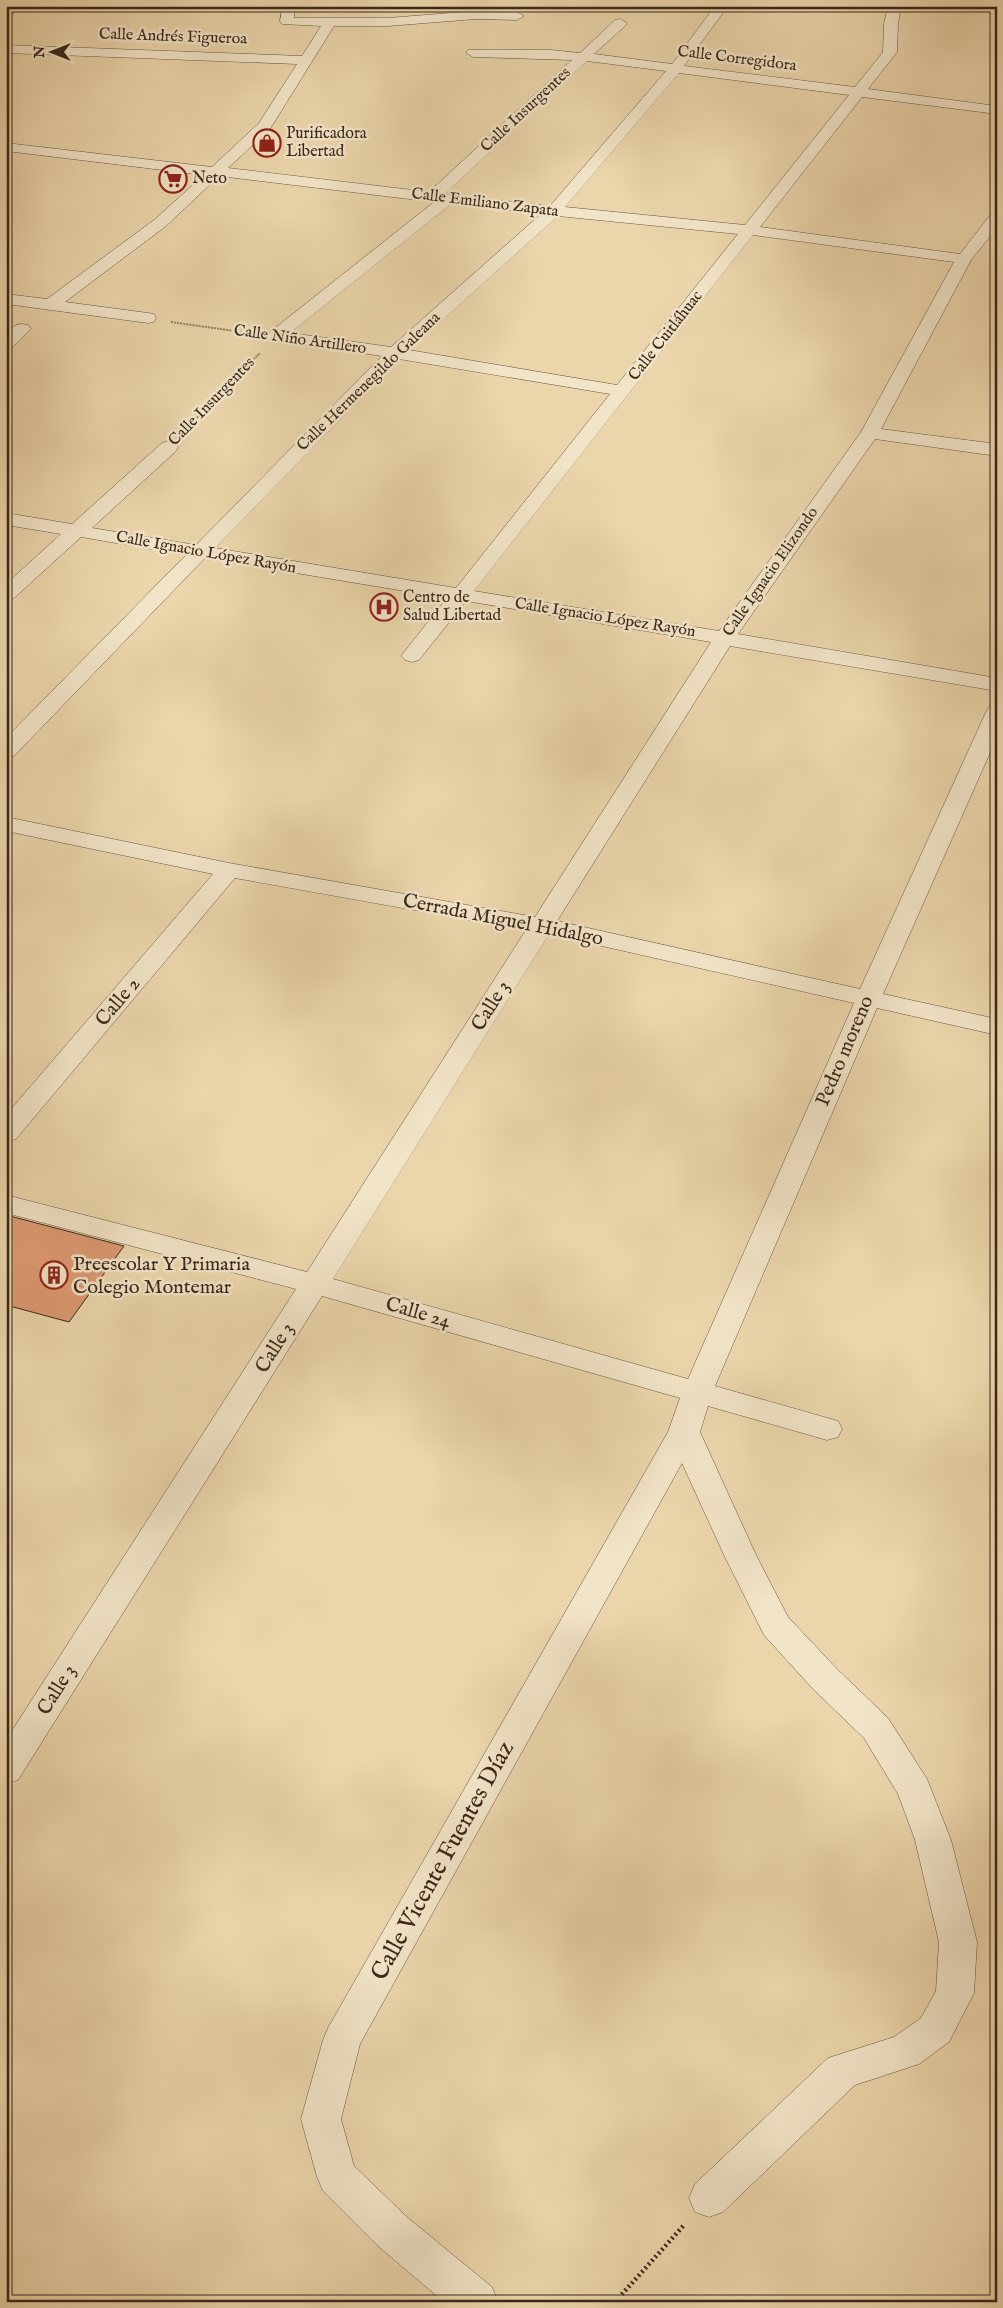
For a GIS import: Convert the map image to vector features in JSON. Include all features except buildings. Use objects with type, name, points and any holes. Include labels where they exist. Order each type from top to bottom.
[{"type":"main road","points":[[6,14],[12,6]]},
{"type":"street","points":[[289,6],[287,21],[388,22],[464,11],[518,16]]},
{"type":"street","points":[[388,22],[398,6]]},
{"type":"street","name":"Calle Hermenegildo Galeana","points":[[6,751],[395,353],[554,211],[674,69],[722,6]]},
{"type":"street","name":"Calle Cuitláhuac","points":[[412,656],[749,230],[861,92],[890,52],[890,24],[895,6]]},
{"type":"street","points":[[51,304],[160,223],[265,126],[330,22]]},
{"type":"street","name":"Calle Insurgentes","points":[[276,336],[440,198],[620,23]]},
{"type":"street","name":"Calle Andrés Figueroa","points":[[6,49],[308,60]]},
{"type":"street","name":"Calle Corregidora","points":[[473,53],[551,54],[585,57],[997,110]]},
{"type":"street","name":"Calle Emiliano Zapata","points":[[6,147],[554,211],[749,230],[964,259]]},
{"type":"street","name":"Calle Ignacio Elizondo","points":[[541,925],[725,637],[870,433],[964,259],[997,217]]},
{"type":"street","points":[[6,299],[148,318]]},
{"type":"street","points":[[6,344],[22,329]]},
{"type":"street","name":"Calle Niño Artillero","points":[[276,336],[395,353],[623,391]]},
{"type":"street","points":[[870,433],[997,450]]},
{"type":"street","name":"Calle Insurgentes","points":[[6,595],[169,447]]},
{"type":"street","name":"Calle Ignacio López Rayón","points":[[6,518],[198,553],[725,637],[997,685]]},
{"type":"street","name":"Pedro moreno","points":[[698,1392],[868,999],[997,712]]},
{"type":"street","name":"Cerrada Miguel Hidalgo","points":[[6,824],[229,870],[541,925],[997,1027]]},
{"type":"street","name":"Calle 2","points":[[6,1133],[229,870]]},
{"type":"street","name":"Calle 3","points":[[6,1770],[541,925]]},
{"type":"street","name":"Calle 24","points":[[6,1204],[315,1284],[828,1429]]},
{"type":"street","name":"Calle Vicente Fuentes Díaz","points":[[478,2302],[393,2232],[337,2177],[322,2119],[342,2040],[684,1432],[698,1392]]},
{"type":"street","points":[[684,1432],[740,1554],[776,1626],[825,1679],[876,1728],[914,1788],[932,1840],[958,1942],[955,1993],[935,2030],[905,2051],[842,2071],[709,2198]]},
{"type":"path","name":"Calle Niño Artillero","points":[[148,318],[276,336]]},
{"type":"path","name":"Calle Insurgentes","points":[[169,447],[276,336]]},
{"type":"path","points":[[615,2302],[709,2198]]},
{"type":"place","name":"Purificadora Libertad","points":[[267,143]]},
{"type":"place","name":"Neto","points":[[173,179]]},
{"type":"place","name":"Centro de Salud Libertad","points":[[384,607]]},
{"type":"place","name":"Preescolar Y Primaria Colegio Montemar","points":[[54,1275]]}]
